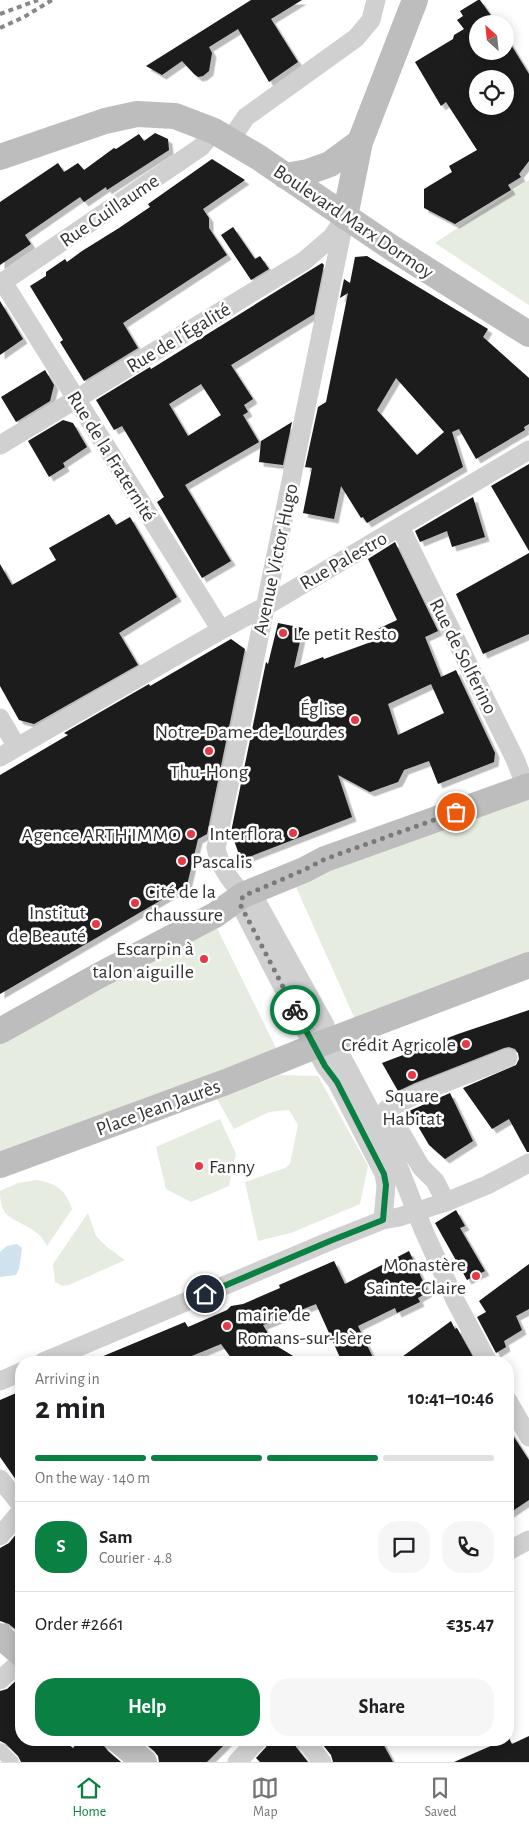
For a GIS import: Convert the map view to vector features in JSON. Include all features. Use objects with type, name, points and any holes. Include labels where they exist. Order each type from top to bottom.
[{"type":"main road","points":[[345,217],[360,142],[415,0]]},
{"type":"main road","name":"Boulevard Marx Dormoy","points":[[0,157],[105,121],[137,114],[175,116],[222,135],[345,217],[529,334]]},
{"type":"main road","points":[[285,176],[308,172],[330,164],[360,142]]},
{"type":"main road","points":[[0,1031],[98,976],[215,915],[236,900],[325,859],[528,786]]},
{"type":"main road","name":"Place Jean Jaurès","points":[[0,1165],[176,1101],[326,1053],[529,965]]},
{"type":"main road","points":[[0,1636],[15,1649]]},
{"type":"main road","points":[[125,1746],[144,1762]]},
{"type":"street","name":"Rue Guillaume","points":[[2,283],[201,147],[222,135],[356,38],[371,20],[376,0]]},
{"type":"street","name":"Rue de l'Égalité","points":[[0,445],[304,261],[332,237],[345,217]]},
{"type":"street","name":"Avenue Victor Hugo","points":[[236,900],[218,858],[216,848],[345,217]]},
{"type":"street","name":"Rue de la Fraternité","points":[[2,283],[221,630]]},
{"type":"street","name":"Rue Palestro","points":[[0,757],[266,606],[529,450]]},
{"type":"street","name":"Rue de Solferino","points":[[400,527],[528,786]]},
{"type":"street","points":[[0,718],[17,747]]},
{"type":"street","points":[[236,900],[326,1053],[394,1155],[423,1229],[456,1302],[485,1356]]},
{"type":"street","points":[[326,1053],[337,1082],[384,1174],[391,1218]]},
{"type":"street","points":[[446,1202],[435,1181],[421,1167],[387,1109],[419,1093],[508,1058]]},
{"type":"street","points":[[57,1356],[330,1241],[391,1218],[446,1202],[487,1185],[529,1163]]},
{"type":"street","points":[[0,1381],[15,1375]]},
{"type":"street","points":[[514,1411],[529,1437]]},
{"type":"street","points":[[0,1479],[15,1498]]},
{"type":"street","points":[[0,1536],[15,1518]]},
{"type":"street","points":[[514,1548],[529,1540]]},
{"type":"street","points":[[0,1680],[15,1666]]},
{"type":"street","points":[[237,1762],[252,1746]]},
{"type":"street","points":[[310,1746],[322,1762]]},
{"type":"street","points":[[0,1750],[12,1762]]},
{"type":"shaded area","points":[[529,180],[529,305],[435,243]]},
{"type":"shaded area","points":[[529,796],[529,959],[358,1026],[296,887],[311,872]]},
{"type":"shaded area","points":[[215,924],[277,1050],[0,1156],[0,1039]]},
{"type":"shaded area","points":[[280,1075],[318,1076],[368,1166],[360,1204],[291,1233],[258,1241],[245,1182],[285,1168],[290,1164],[298,1125],[289,1110],[269,1112],[234,1129],[217,1099]]},
{"type":"shaded area","points":[[220,1119],[236,1154],[229,1186],[191,1202],[166,1189],[156,1147]]},
{"type":"shaded area","points":[[37,1180],[50,1183],[59,1188],[72,1209],[47,1246],[37,1233],[6,1214],[1,1201],[0,1191],[18,1183]]},
{"type":"shaded area","points":[[88,1213],[96,1236],[125,1260],[69,1285],[62,1286],[55,1282],[53,1264]]},
{"type":"water","points":[[17,1244],[22,1248],[19,1269],[16,1275],[0,1277],[0,1252],[7,1246]]},
{"type":"building","points":[[251,0],[302,0],[271,19],[298,62],[269,82],[238,29],[209,47],[212,53],[209,71],[203,76],[198,77],[182,61],[162,75],[146,66]]},
{"type":"building","points":[[478,0],[480,0],[491,15],[469,15],[469,60],[514,60],[514,50],[529,74],[529,161],[519,174],[521,177],[508,185],[511,190],[455,224],[424,208],[424,189],[452,172],[449,166],[477,150],[446,102],[441,106],[415,62],[453,39],[454,35],[464,29],[457,20],[463,16],[460,11]]},
{"type":"building","points":[[155,133],[168,139],[169,150],[107,190],[106,187],[84,202],[80,197],[25,235],[31,244],[0,265],[0,202],[58,163],[64,172],[78,163],[84,170],[114,148],[116,149],[139,134],[144,141]]},
{"type":"building","points":[[212,159],[245,180],[203,209],[209,218],[209,228],[227,255],[123,323],[138,348],[84,381],[60,342],[63,340],[30,286],[46,276],[46,272],[65,259],[67,262],[150,207],[148,204]]},
{"type":"building","points":[[233,227],[255,259],[260,256],[269,269],[251,280],[221,235]]},
{"type":"building","points":[[367,256],[488,329],[483,337],[529,378],[529,424],[524,427],[525,430],[476,459],[459,429],[452,432],[463,467],[367,523],[363,517],[361,518],[341,486],[334,519],[303,513],[312,468],[305,467],[318,407],[326,402],[348,293],[340,298],[344,279],[350,283],[355,257]],"holes":[[[396,378],[444,432],[417,455],[377,410]]]},
{"type":"building","points":[[322,263],[324,265],[314,314],[231,365],[253,399],[244,405],[248,412],[243,415],[259,442],[185,485],[231,561],[202,578],[157,502],[164,497],[134,446],[122,426],[114,430],[96,400],[150,367],[151,369]],"holes":[[[201,384],[221,415],[188,436],[169,404]]]},
{"type":"building","points":[[0,301],[23,339],[0,355]]},
{"type":"building","points":[[45,370],[54,385],[50,401],[16,422],[1,397]]},
{"type":"building","points":[[63,420],[73,423],[87,447],[63,463],[65,467],[49,477],[28,441]]},
{"type":"building","points":[[292,422],[283,465],[259,462],[261,441]]},
{"type":"building","points":[[529,464],[529,551],[491,486]]},
{"type":"building","points":[[473,497],[485,537],[452,547],[447,531],[420,542],[415,531]]},
{"type":"building","points":[[109,514],[116,525],[130,517],[177,597],[119,633],[138,665],[34,724],[19,720],[0,686],[0,564],[12,585],[56,560],[49,548]]},
{"type":"building","points":[[395,542],[438,631],[425,637],[441,677],[456,670],[495,753],[494,762],[438,784],[429,761],[404,770],[398,782],[370,792],[338,775],[352,817],[241,860],[231,832],[266,662],[268,664],[278,623],[303,628],[294,668],[371,642],[367,634],[397,620],[368,559]],"holes":[[[431,684],[444,713],[398,735],[388,704]]]},
{"type":"building","points":[[529,553],[529,634],[483,654],[456,594]]},
{"type":"building","points":[[231,639],[245,649],[207,834],[198,839],[187,885],[0,994],[0,775],[68,735],[64,733]]},
{"type":"building","points":[[529,1010],[529,1152],[527,1152],[509,1119],[492,1129],[463,1088],[516,1065],[519,1059],[515,1049],[504,1048],[398,1091],[382,1063],[458,1034]]},
{"type":"building","points":[[450,1093],[473,1141],[445,1159],[429,1145],[409,1111]]},
{"type":"building","points":[[456,1210],[465,1226],[460,1228],[485,1271],[467,1280],[435,1223]]},
{"type":"building","points":[[409,1251],[428,1292],[418,1298],[420,1302],[397,1313],[395,1308],[358,1326],[372,1356],[339,1356],[316,1304],[263,1325],[275,1345],[293,1356],[230,1356],[221,1344],[192,1356],[103,1356],[185,1322],[188,1327],[227,1310],[231,1306],[243,1304],[280,1288],[279,1285],[334,1261],[345,1284]]},
{"type":"building","points":[[529,1264],[529,1309],[516,1316],[522,1330],[504,1341],[506,1347],[496,1353],[477,1317],[486,1312],[479,1301]]},
{"type":"building","points":[[451,1321],[473,1356],[403,1356]]},
{"type":"building","points":[[15,1394],[15,1478],[0,1457],[0,1400]]},
{"type":"building","points":[[514,1437],[529,1460],[529,1500],[514,1510]]},
{"type":"building","points":[[15,1536],[15,1629],[9,1624],[0,1621],[0,1548],[9,1543]]},
{"type":"building","points":[[15,1682],[15,1746],[70,1746],[73,1748],[74,1746],[104,1746],[121,1762],[21,1762],[18,1756],[6,1744],[0,1741],[0,1691],[7,1689]]},
{"type":"building","points":[[529,1736],[529,1762],[454,1762],[491,1746],[514,1746],[514,1743]]},
{"type":"building","points":[[148,1746],[223,1746],[207,1762],[159,1762],[158,1756]]},
{"type":"building","points":[[296,1746],[308,1762],[260,1762],[256,1758],[266,1747]]},
{"type":"building","points":[[324,1746],[384,1746],[393,1762],[333,1762],[331,1755]]},
{"type":"railway","points":[[0,14],[38,0]]},
{"type":"railway","points":[[0,28],[24,17],[52,0]]},
{"type":"way so far","points":[[295,1010],[240,904],[243,896],[325,859],[456,812]]},
{"type":"place","name":"Le petit Resto","points":[[283,633]]},
{"type":"place","name":"Église Notre-Dame-de-Lourdes","points":[[355,720]]},
{"type":"place","name":"Thu-Hong","points":[[209,751]]},
{"type":"place","name":"Interflora","points":[[293,833]]},
{"type":"place","name":"Agence ARTH'IMMO","points":[[191,834]]},
{"type":"place","name":"Pascalis","points":[[182,861]]},
{"type":"place","name":"Cité de la chaussure","points":[[135,903]]},
{"type":"place","name":"Institut de Beauté","points":[[96,924]]},
{"type":"place","name":"Escarpin à talon aiguille","points":[[204,959]]},
{"type":"place","name":"Crédit Agricole","points":[[466,1044]]},
{"type":"place","name":"Square Habitat","points":[[412,1075]]},
{"type":"place","name":"Fanny","points":[[199,1166]]},
{"type":"place","name":"Monastère Sainte-Claire","points":[[476,1276]]},
{"type":"place","name":"mairie de Romans-sur-Isère","points":[[227,1326]]},
{"type":"route","points":[[205,1294],[383,1220],[386,1185],[384,1174],[337,1082],[325,1066],[295,1010]]}]
